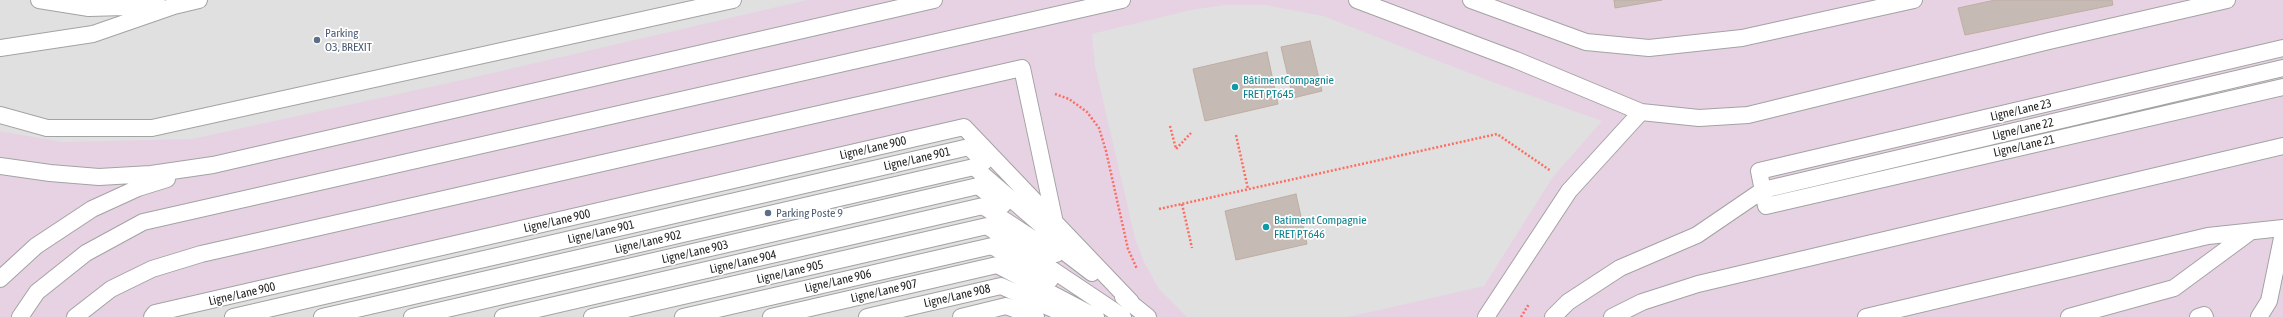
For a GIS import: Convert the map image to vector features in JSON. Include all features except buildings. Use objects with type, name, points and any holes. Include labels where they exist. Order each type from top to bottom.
[{"type":"lane","points":[[39,0],[89,8],[174,6]]},
{"type":"lane","points":[[0,48],[93,34],[174,6],[199,0]]},
{"type":"lane","points":[[0,115],[47,128],[152,128],[733,0]]},
{"type":"lane","points":[[0,279],[36,246],[92,209],[138,188],[213,165],[934,0]]},
{"type":"lane","points":[[20,317],[37,292],[86,253],[143,222],[1122,0]]},
{"type":"lane","points":[[1357,0],[1494,52],[1641,112],[1699,118],[1748,115],[2049,41],[2227,0]]},
{"type":"lane","points":[[1471,0],[1586,42],[1649,48],[1742,38],[1914,0]]},
{"type":"lane","name":"Ligne/Lane 23","points":[[1763,190],[1759,171],[2283,48]]},
{"type":"lane","points":[[75,317],[111,289],[152,269],[201,254],[1022,68],[1055,223],[1131,302],[1148,317]]},
{"type":"lane","name":"Ligne/Lane 22","points":[[1763,190],[2283,68]]},
{"type":"lane","name":"Ligne/Lane 21","points":[[1763,190],[1766,206],[2283,87]]},
{"type":"lane","points":[[1486,317],[1569,191],[1641,112]]},
{"type":"lane","name":"Ligne/Lane 900","points":[[152,317],[155,313],[964,127],[1055,223]]},
{"type":"lane","points":[[1612,317],[1642,302],[1698,284],[2283,146]]},
{"type":"lane","name":"Ligne/Lane 901","points":[[233,317],[969,147],[1131,302]]},
{"type":"lane","points":[[0,166],[50,173],[99,177],[151,174],[213,165]]},
{"type":"lane","name":"Ligne/Lane 902","points":[[322,317],[974,167],[1131,302]]},
{"type":"lane","name":"Ligne/Lane 903","points":[[412,317],[978,186],[1131,302]]},
{"type":"lane","points":[[1553,317],[1568,302],[1620,268],[1697,235],[1763,190]]},
{"type":"lane","name":"Ligne/Lane 904","points":[[503,317],[983,206],[1131,302]]},
{"type":"lane","name":"Ligne/Lane 905","points":[[592,317],[987,226],[1124,317]]},
{"type":"lane","points":[[1866,317],[2208,236],[2283,228]]},
{"type":"lane","points":[[2069,317],[2174,288],[2253,230]]},
{"type":"lane","points":[[2259,317],[2269,302],[2283,233]]},
{"type":"lane","name":"Ligne/Lane 906","points":[[683,317],[992,246],[1112,317]]},
{"type":"lane","name":"Ligne/Lane 907","points":[[771,317],[997,265],[1096,317]]},
{"type":"lane","name":"Ligne/Lane 908","points":[[867,317],[1001,286],[1072,317]]},
{"type":"lane","points":[[960,317],[1006,306],[1036,317]]},
{"type":"path","points":[[1170,126],[1176,149],[1192,133]]},
{"type":"path","points":[[1159,209],[1497,134],[1557,175]]},
{"type":"path","points":[[1236,135],[1248,189]]},
{"type":"path","points":[[1182,204],[1192,248]]},
{"type":"shaded area","points":[[0,0],[2283,0],[2283,317],[0,317]]},
{"type":"shaded area","name":"Parking O3, BREXIT","points":[[0,0],[807,0],[462,80],[192,139],[62,142],[0,131]]},
{"type":"shaded area","points":[[1224,5],[1265,5],[1323,16],[1495,83],[1602,121],[1553,177],[1484,286],[1348,317],[1187,317],[1159,289],[1144,262],[1135,238],[1095,66],[1092,34],[1191,10]]},
{"type":"shaded area","name":"Parking Poste 9","points":[[958,121],[1003,317],[159,317],[156,304]]},
{"type":"place","name":"Parking O3, BREXIT","points":[[317,40]]},
{"type":"place","name":"BâtimentCompagnie FRET PT645","points":[[1235,87]]},
{"type":"place","name":"Parking Poste 9","points":[[768,213]]},
{"type":"place","name":"Batiment Compagnie FRET PT646","points":[[1266,227]]}]
